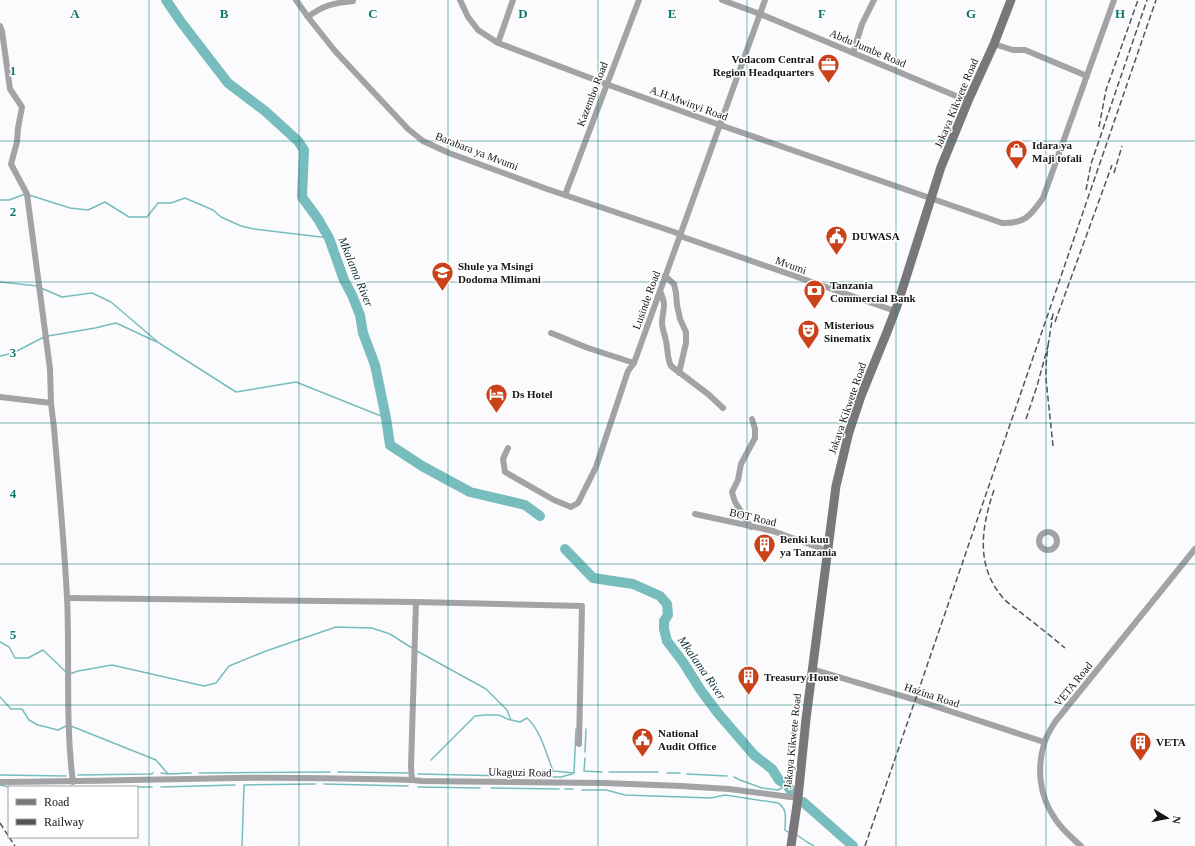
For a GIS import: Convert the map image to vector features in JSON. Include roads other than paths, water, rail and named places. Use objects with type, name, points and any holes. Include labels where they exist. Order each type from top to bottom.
[{"type":"main road","name":"Jakaya Kikwete Road","points":[[791,846],[836,486],[849,432],[861,396],[895,312],[941,167],[968,101],[994,44],[1011,0]]},
{"type":"street","name":"Barabara ya Mvumi","points":[[296,0],[335,51],[394,115],[423,141],[449,153],[565,196],[680,235]]},
{"type":"street","name":"A.H.Mwinyi Road","points":[[460,0],[468,17],[478,30],[498,43],[720,125],[1002,223],[1011,223],[1023,220],[1034,210],[1043,198],[1114,0]]},
{"type":"street","points":[[498,43],[513,0]]},
{"type":"street","name":"Kazembo Road","points":[[565,196],[606,84],[639,0]]},
{"type":"street","name":"Abdu Jumbe Road","points":[[722,0],[760,14],[968,101]]},
{"type":"street","name":"Lusinde Road","points":[[508,448],[503,459],[505,472],[554,500],[572,507],[578,503],[596,467],[628,371],[634,364],[765,0]]},
{"type":"street","points":[[853,53],[862,24],[874,0]]},
{"type":"street","points":[[308,17],[317,10],[326,6],[335,3],[353,1]]},
{"type":"street","points":[[0,26],[10,89],[22,107],[12,164],[27,194],[50,369],[51,403],[67,598],[69,725],[73,782]]},
{"type":"street","points":[[994,44],[1013,50],[1025,50],[1087,76]]},
{"type":"street","name":"Mvumi","points":[[680,235],[895,312]]},
{"type":"street","points":[[665,276],[674,284],[680,319],[686,332],[686,343],[679,373]]},
{"type":"street","points":[[660,291],[665,308],[662,321],[669,363],[679,373],[708,394],[723,408]]},
{"type":"street","points":[[551,333],[634,364]]},
{"type":"street","points":[[0,397],[51,403]]},
{"type":"street","points":[[751,527],[735,502],[732,492],[738,480],[741,464],[755,438],[755,430],[752,419]]},
{"type":"street","name":"BOT Road","points":[[695,514],[773,531],[828,551]]},
{"type":"street","name":"VETA Road","points":[[1081,846],[1054,818],[1044,798],[1040,778],[1044,742],[1055,722],[1195,549]]},
{"type":"street","points":[[67,598],[416,602],[582,606],[579,744]]},
{"type":"street","points":[[412,780],[411,767],[416,602]]},
{"type":"street","name":"Hazina Road","points":[[812,669],[916,700],[1044,742]]},
{"type":"street","name":"Ukaguzi Road","points":[[0,782],[321,778],[422,781],[604,783],[729,789],[798,798]]},
{"type":"waterway","name":"Mkalama River","points":[[166,0],[228,83],[265,111],[298,141],[304,150],[302,197],[318,219],[329,238],[344,280],[360,315],[363,333],[375,365],[390,445],[422,466],[470,492],[525,505],[540,516]]},
{"type":"waterway","points":[[0,200],[9,200],[25,194]]},
{"type":"waterway","points":[[29,195],[70,208],[88,210],[105,202],[129,217],[147,217],[158,203],[171,203],[185,198],[213,210],[221,217],[241,226],[254,229],[329,238]]},
{"type":"waterway","points":[[0,282],[38,286]]},
{"type":"waterway","points":[[41,288],[62,297],[92,293],[111,302],[159,343],[236,392],[296,382],[386,418]]},
{"type":"waterway","points":[[48,336],[116,323],[157,342]]},
{"type":"waterway","points":[[0,356],[13,353],[44,337]]},
{"type":"waterway","name":"Mkalama River","points":[[565,549],[593,578],[633,584],[660,596],[667,604],[668,615],[664,621],[667,641],[717,712],[754,755],[772,769],[779,780],[787,785],[791,791]]},
{"type":"waterway","points":[[70,674],[78,671],[112,665],[204,686],[216,683],[229,666],[266,651],[336,627],[372,628],[390,634],[412,648]]},
{"type":"waterway","points":[[0,642],[9,647],[15,658],[28,658],[43,650],[66,672]]},
{"type":"waterway","points":[[417,651],[486,689],[507,710],[511,720],[520,722],[527,718],[532,723],[539,735],[553,771],[574,773]]},
{"type":"waterway","points":[[0,697],[11,709],[22,709],[29,720],[38,725],[58,730],[66,726]]},
{"type":"waterway","points":[[431,760],[475,716],[499,715],[510,720]]},
{"type":"waterway","points":[[71,726],[156,760],[168,774]]},
{"type":"waterway","points":[[574,773],[576,729]]},
{"type":"waterway","points":[[585,752],[586,729]]},
{"type":"waterway","points":[[585,758],[584,771],[602,772]]},
{"type":"waterway","points":[[199,773],[330,772]]},
{"type":"waterway","points":[[338,772],[409,773]]},
{"type":"waterway","points":[[609,772],[658,772]]},
{"type":"waterway","points":[[78,775],[153,773]]},
{"type":"waterway","points":[[161,773],[191,773]]},
{"type":"waterway","points":[[667,773],[680,773]]},
{"type":"waterway","points":[[418,774],[561,777],[572,774]]},
{"type":"waterway","points":[[687,774],[727,776]]},
{"type":"waterway","points":[[0,775],[66,776]]},
{"type":"waterway","points":[[734,777],[762,788],[778,790],[787,785]]},
{"type":"waterway","points":[[242,846],[244,785],[315,784]]},
{"type":"waterway","points":[[324,784],[408,786]]},
{"type":"waterway","points":[[0,785],[8,787]]},
{"type":"waterway","points":[[161,787],[235,785]]},
{"type":"waterway","points":[[138,787],[152,787]]},
{"type":"waterway","points":[[418,787],[480,788]]},
{"type":"waterway","points":[[491,788],[559,789]]},
{"type":"waterway","points":[[565,789],[573,789]]},
{"type":"waterway","points":[[582,790],[606,790],[625,795],[711,798],[725,795],[778,803],[785,811],[785,830],[788,832]]},
{"type":"waterway","name":"Mkalama River","points":[[803,802],[853,846]]},
{"type":"waterway","points":[[797,835],[814,846]]},
{"type":"railway","points":[[1099,127],[1106,90],[1138,0]]},
{"type":"railway","points":[[1086,190],[1091,164],[1147,0]]},
{"type":"railway","points":[[865,846],[1156,0]]},
{"type":"railway","points":[[1114,173],[1122,146]]},
{"type":"railway","points":[[1055,322],[1112,165]]},
{"type":"railway","points":[[1048,346],[1053,314],[1051,320]]},
{"type":"railway","points":[[1026,419],[1048,346],[1046,379],[1053,446]]},
{"type":"railway","points":[[994,490],[986,519],[983,547],[989,575],[995,588],[1005,600],[1065,648]]},
{"type":"railway","points":[[0,823],[8,835]]},
{"type":"railway","points":[[10,838],[15,846]]},
{"type":"place","name":"Vodacom Central Region Headquarters","points":[[829,84]]},
{"type":"place","name":"Idara ya Maji tofali","points":[[1016,170]]},
{"type":"place","name":"DUWASA","points":[[836,256]]},
{"type":"place","name":"Shule ya Msingi Dodoma Mlimani","points":[[442,292]]},
{"type":"place","name":"Tanzania Commercial Bank","points":[[814,310]]},
{"type":"place","name":"Misterious Sinematix","points":[[809,350]]},
{"type":"place","name":"Ds Hotel","points":[[496,414]]},
{"type":"place","name":"Benki kuu ya Tanzania","points":[[764,564]]},
{"type":"place","name":"Treasury House","points":[[749,696]]},
{"type":"place","name":"National Audit Office","points":[[642,758]]},
{"type":"place","name":"VETA","points":[[1140,762]]}]
